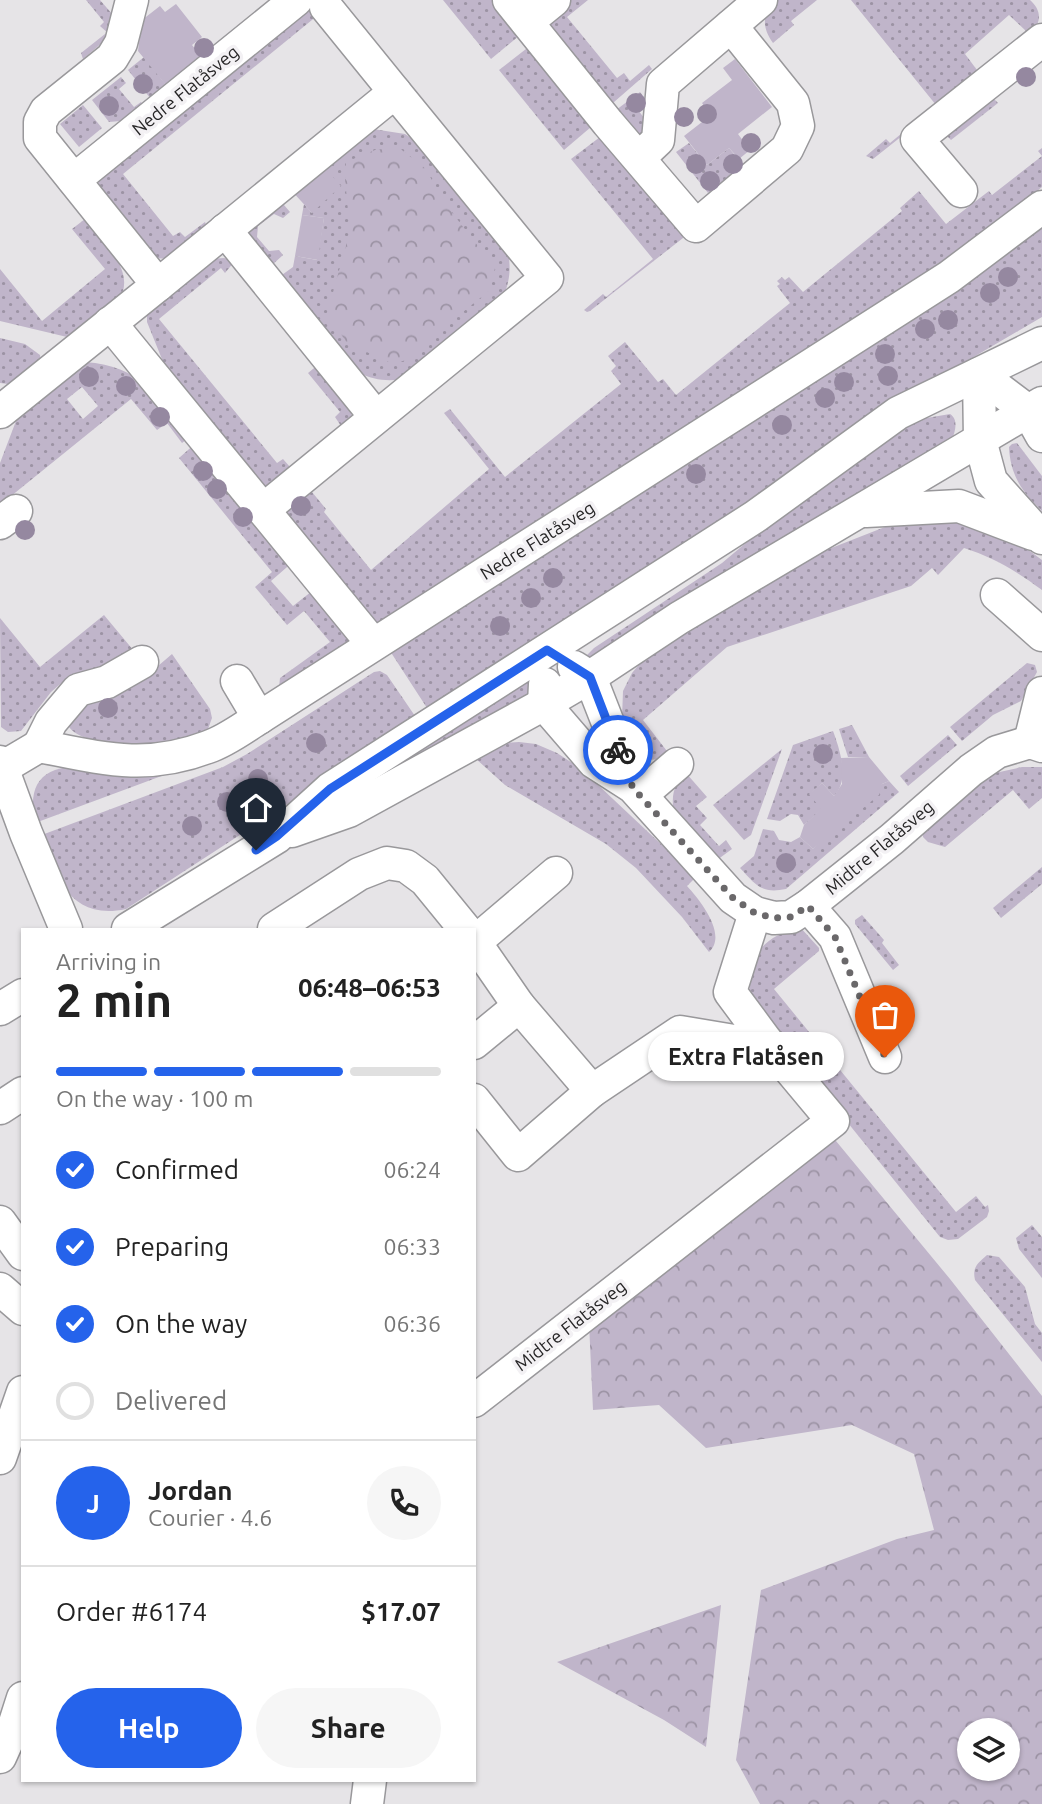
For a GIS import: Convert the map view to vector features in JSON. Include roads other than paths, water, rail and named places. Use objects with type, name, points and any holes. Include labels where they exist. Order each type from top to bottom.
[{"type":"street","points":[[132,0],[118,51],[46,111],[40,121],[40,138],[158,285]]},
{"type":"street","points":[[554,0],[518,11],[696,226],[787,149],[798,126],[793,103],[731,26]]},
{"type":"street","points":[[639,158],[658,140],[663,84],[761,0]]},
{"type":"street","name":"Nedre Flatåsveg","points":[[74,180],[319,2],[547,278],[263,510]]},
{"type":"street","points":[[961,191],[917,139],[1042,40]]},
{"type":"street","points":[[0,412],[395,92]]},
{"type":"street","name":"Nedre Flatåsveg","points":[[38,746],[115,760],[160,761],[210,747],[949,277],[1042,207]]},
{"type":"street","points":[[225,230],[376,417]]},
{"type":"street","points":[[110,323],[373,644]]},
{"type":"street","points":[[130,928],[277,836],[330,789],[756,516],[898,413],[1042,343]]},
{"type":"street","points":[[979,374],[1037,417]]},
{"type":"street","points":[[979,374],[980,440],[991,481],[1040,537]]},
{"type":"street","points":[[277,836],[349,811],[544,704],[679,618],[980,440],[1037,417]]},
{"type":"street","points":[[861,511],[959,506],[1040,537]]},
{"type":"street","points":[[997,595],[1042,635]]},
{"type":"street","points":[[547,650],[590,677],[637,791]]},
{"type":"street","points":[[547,650],[544,704],[594,762],[637,791],[733,898],[755,913],[730,992],[767,1042]]},
{"type":"street","points":[[66,928],[26,834],[1,765],[38,746],[51,722],[78,690],[107,682],[142,662]]},
{"type":"street","points":[[237,681],[259,718]]},
{"type":"street","points":[[1036,744],[1042,693]]},
{"type":"street","name":"Midtre Flatåsveg","points":[[755,913],[774,918],[791,917],[892,839],[971,770],[998,752],[1036,744]]},
{"type":"street","points":[[637,791],[677,764]]},
{"type":"street","points":[[276,928],[359,874],[387,863],[406,866],[425,880],[463,928]]},
{"type":"street","points":[[476,934],[555,873]]},
{"type":"street","points":[[808,906],[835,937],[885,1057]]},
{"type":"street","points":[[476,945],[519,1006],[592,1091]]},
{"type":"street","points":[[0,1009],[21,996]]},
{"type":"street","points":[[476,1041],[519,1006]]},
{"type":"street","points":[[476,1103],[517,1155],[592,1091],[680,1032],[734,1041],[767,1042]]},
{"type":"street","name":"Midtre Flatåsveg","points":[[476,1399],[833,1121],[767,1042]]},
{"type":"street","points":[[0,1108],[21,1094]]},
{"type":"street","points":[[0,1222],[21,1251]]},
{"type":"street","points":[[0,1289],[21,1307]]},
{"type":"street","points":[[0,1458],[21,1398]]},
{"type":"street","points":[[0,1756],[21,1704]]},
{"type":"street","points":[[367,1804],[370,1782]]},
{"type":"place","name":"Extra Flatåsen","points":[[885,1057]]}]
